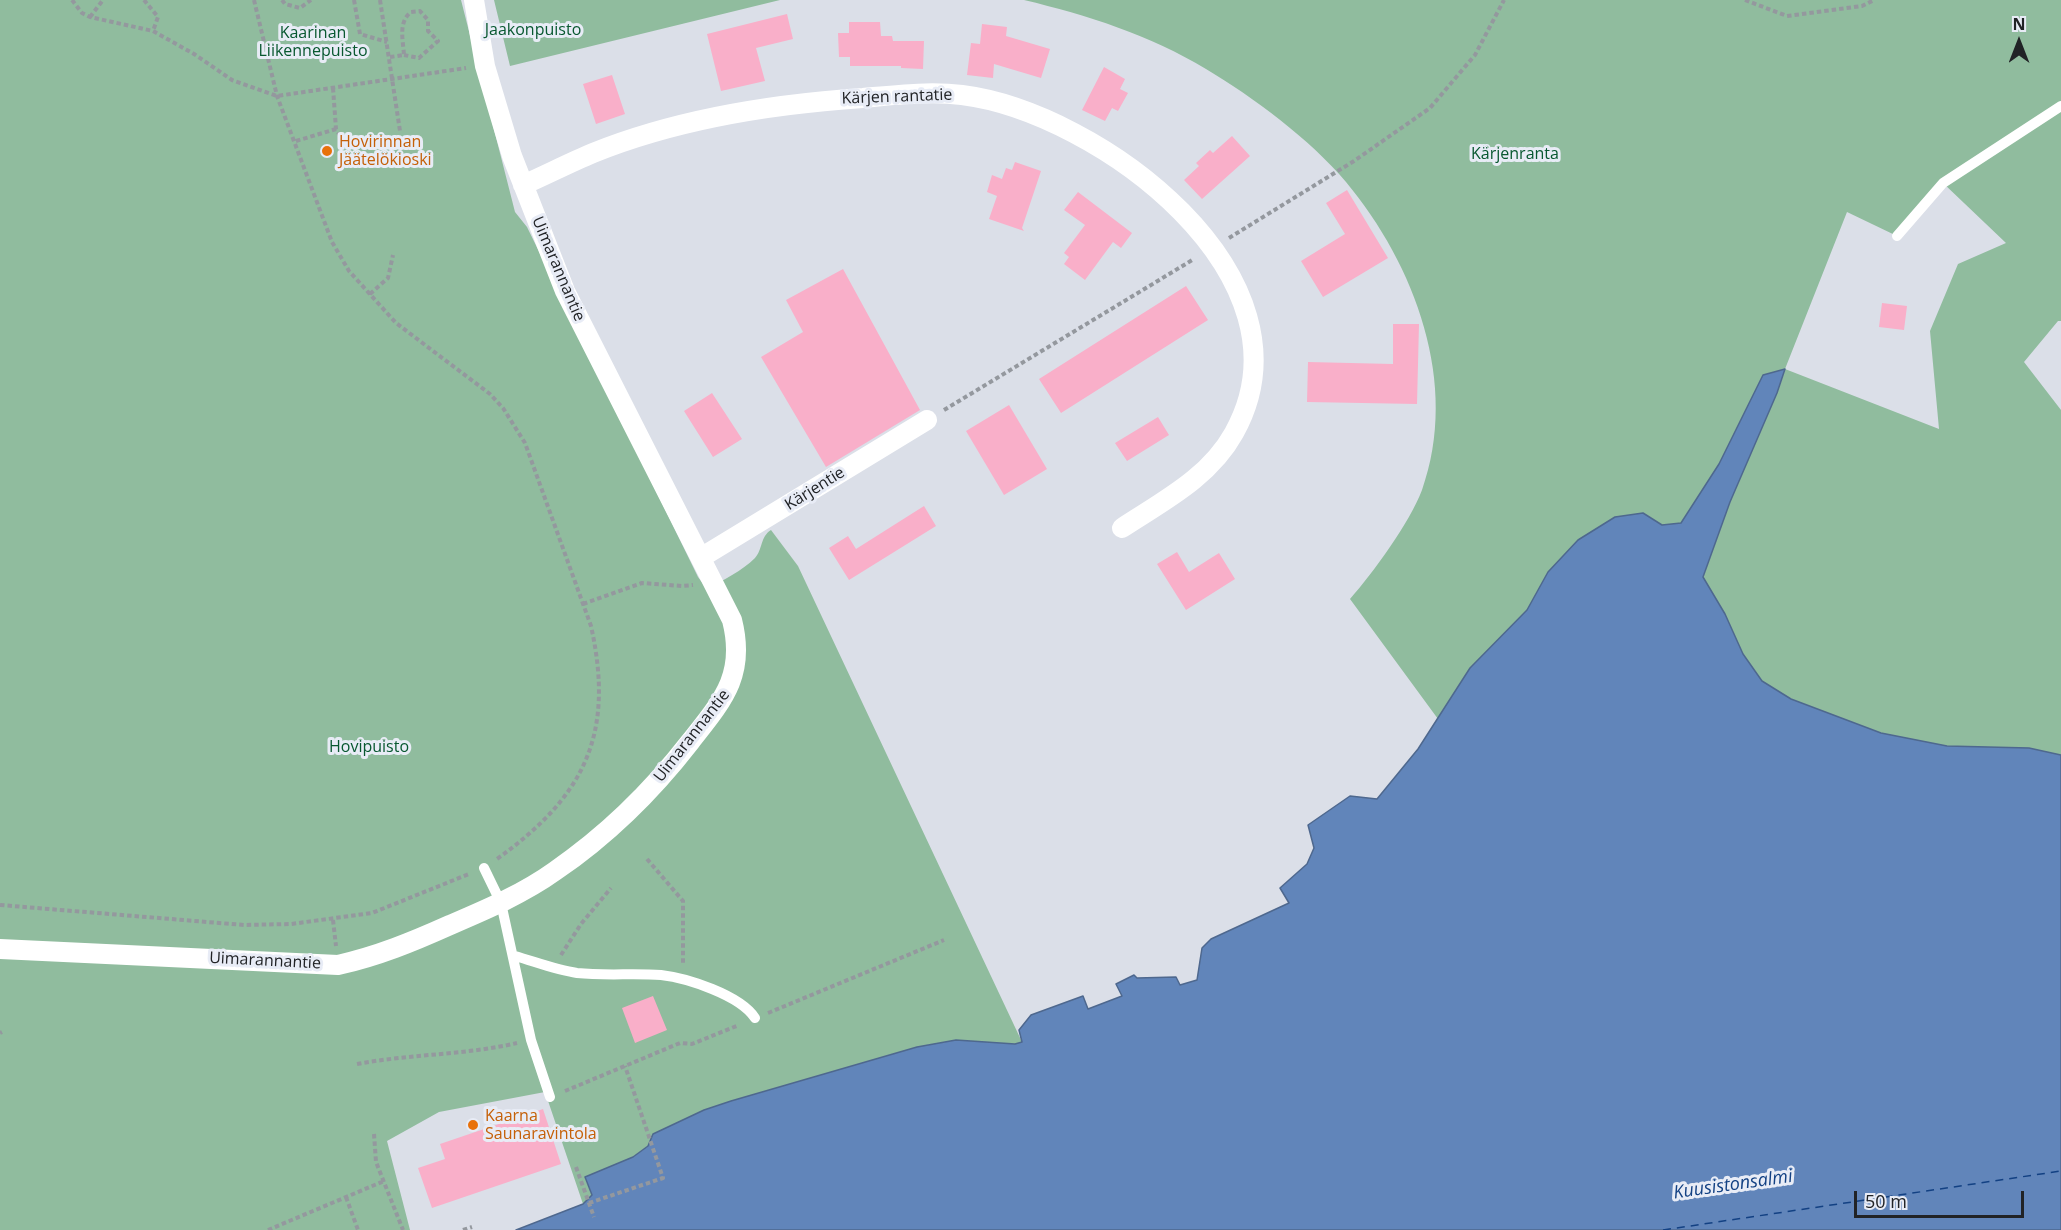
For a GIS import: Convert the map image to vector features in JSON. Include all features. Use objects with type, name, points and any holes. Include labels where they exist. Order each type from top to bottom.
[{"type":"street","name":"Uimarannantie","points":[[0,949],[338,965],[388,953],[501,903],[555,872],[602,834],[663,777],[716,708],[732,683],[738,657],[735,630],[702,557],[565,291],[523,185],[485,66],[474,0]]},
{"type":"street","name":"Kärjen rantatie","points":[[523,185],[594,153],[648,134],[714,119],[817,101],[929,93],[963,95],[1037,116],[1098,146],[1156,189],[1212,248],[1230,273],[1247,314],[1253,363],[1245,410],[1218,458],[1200,476],[1122,528]]},
{"type":"street","name":"Kärjentie","points":[[702,557],[927,420]]},
{"type":"lane","points":[[1898,236],[1943,183],[2061,106]]},
{"type":"lane","points":[[484,868],[501,903],[515,956],[531,1040],[550,1097]]},
{"type":"lane","points":[[515,956],[554,968],[596,975],[647,974],[680,979],[739,1002],[748,1008],[755,1018]]},
{"type":"path","points":[[72,0],[90,17],[153,31],[194,54],[232,80],[277,96],[485,66]]},
{"type":"path","points":[[90,17],[103,0]]},
{"type":"path","points":[[144,0],[158,17],[153,31]]},
{"type":"path","points":[[0,905],[244,925],[291,924],[372,913],[484,868],[523,841],[552,814],[574,784],[591,751],[598,722],[597,656],[583,604],[525,443],[515,425],[490,394],[396,323],[349,272],[332,242],[296,141],[277,96],[254,0]]},
{"type":"path","points":[[282,0],[285,4],[300,8],[311,0]]},
{"type":"path","points":[[354,0],[360,34],[387,42]]},
{"type":"path","points":[[380,0],[400,131]]},
{"type":"path","points":[[927,420],[1354,161],[1430,108],[1475,55],[1504,0]]},
{"type":"path","points":[[1744,0],[1787,15],[1862,6],[1874,0]]},
{"type":"path","points":[[390,57],[404,55],[418,58],[438,42],[428,31],[428,20],[420,11],[411,12],[406,17],[401,33],[404,55]]},
{"type":"path","points":[[333,88],[336,129],[344,143]]},
{"type":"path","points":[[296,141],[336,129]]},
{"type":"path","points":[[370,294],[388,278],[393,255]]},
{"type":"path","points":[[583,604],[642,583],[682,586],[698,584]]},
{"type":"path","points":[[647,859],[683,901],[685,916],[680,979]]},
{"type":"path","points":[[554,968],[580,924],[611,888]]},
{"type":"path","points":[[357,1064],[403,1055],[479,1050],[531,1040]]},
{"type":"path","points":[[589,1203],[663,1178],[625,1066]]},
{"type":"path","points":[[374,1134],[376,1162],[403,1230]]},
{"type":"path","points":[[576,1167],[594,1217]]},
{"type":"path","points":[[268,1230],[384,1181]]},
{"type":"path","points":[[346,1197],[358,1230]]},
{"type":"path","points":[[463,1230],[472,1227]]},
{"type":"green space","name":"Hovipuisto","points":[[0,0],[461,0],[515,212],[527,227],[698,577],[707,589],[738,571],[755,558],[765,536],[771,530],[798,566],[1022,1042],[1015,1044],[956,1040],[917,1047],[704,1110],[653,1134],[648,1146],[633,1157],[585,1178],[592,1195],[583,1204],[545,1092],[439,1112],[387,1141],[410,1230],[0,1230]]},
{"type":"green space","name":"Jaakonpuisto","points":[[494,0],[780,0],[510,66]]},
{"type":"green space","name":"Kärjenranta","points":[[1024,0],[2061,0],[2061,321],[2058,321],[2024,362],[2061,410],[2061,878],[1838,874],[1703,577],[1730,502],[1777,393],[1763,375],[1719,464],[1695,502],[1651,621],[1428,734],[1438,719],[1350,599],[1380,562],[1409,517],[1422,490],[1432,450],[1436,409],[1433,368],[1424,327],[1410,288],[1392,250],[1371,215],[1332,166],[1299,135],[1262,106],[1206,69],[1163,46],[1095,19]],"holes":[[[1943,183],[2006,243],[1958,264],[1930,331],[1939,429],[1785,369],[1847,212],[1897,236]]]},
{"type":"water","name":"Kuusistonsalmi","points":[[1785,369],[1730,502],[1703,577],[1725,614],[1743,654],[1762,681],[1791,699],[1881,733],[1947,746],[2029,748],[2061,755],[2061,1230],[516,1230],[583,1204],[592,1195],[585,1177],[633,1157],[648,1146],[653,1134],[704,1110],[917,1047],[956,1040],[1015,1044],[1022,1042],[1019,1030],[1031,1015],[1083,996],[1088,1009],[1122,996],[1116,984],[1134,975],[1137,978],[1176,977],[1180,985],[1197,980],[1202,948],[1211,939],[1289,903],[1280,888],[1307,864],[1314,848],[1308,825],[1350,796],[1377,799],[1418,749],[1470,668],[1527,610],[1548,572],[1578,540],[1615,517],[1643,513],[1662,525],[1681,523],[1719,464],[1763,375]]},
{"type":"building","points":[[787,14],[793,39],[756,48],[765,81],[721,91],[707,34]]},
{"type":"building","points":[[849,22],[880,22],[881,36],[892,36],[893,41],[924,41],[923,69],[901,68],[901,66],[850,66],[850,57],[839,57],[838,33],[849,33]]},
{"type":"building","points":[[982,24],[1007,27],[1006,36],[1050,49],[1041,78],[994,64],[993,78],[967,75],[971,43],[980,44]]},
{"type":"building","points":[[1104,67],[1125,79],[1120,89],[1128,93],[1118,111],[1112,108],[1105,121],[1082,110]]},
{"type":"building","points":[[612,75],[625,114],[596,124],[583,84]]},
{"type":"building","points":[[1232,136],[1250,156],[1202,199],[1184,180],[1199,166],[1196,163],[1210,150],[1213,153]]},
{"type":"building","points":[[1015,162],[1041,171],[1022,228],[1024,231],[989,219],[997,196],[987,192],[992,175],[1002,179],[1006,168],[1012,170]]},
{"type":"building","points":[[1347,190],[1388,258],[1323,297],[1301,261],[1345,234],[1326,203]]},
{"type":"building","points":[[1078,192],[1132,233],[1121,248],[1113,242],[1085,280],[1064,264],[1069,257],[1064,253],[1085,225],[1064,210]]},
{"type":"building","points":[[843,269],[920,410],[826,467],[761,357],[803,332],[786,300]]},
{"type":"building","points":[[1186,286],[1208,320],[1061,413],[1039,379]]},
{"type":"building","points":[[1882,303],[1907,306],[1904,330],[1879,327]]},
{"type":"building","points":[[1393,324],[1419,324],[1417,404],[1307,402],[1308,362],[1393,364]]},
{"type":"building","points":[[712,393],[742,439],[713,457],[684,411]]},
{"type":"building","points":[[1009,405],[1047,469],[1004,495],[966,431]]},
{"type":"building","points":[[1158,417],[1169,435],[1127,461],[1115,443]]},
{"type":"building","points":[[924,506],[936,526],[849,580],[829,548],[848,536],[856,549]]},
{"type":"building","points":[[1177,552],[1189,572],[1219,553],[1235,579],[1186,610],[1157,564]]},
{"type":"building","points":[[653,996],[667,1030],[635,1043],[622,1008]]},
{"type":"building","points":[[543,1109],[561,1164],[432,1208],[418,1168],[445,1159],[440,1144]]},
{"type":"ferry route","points":[[1663,1230],[2061,1171]]},
{"type":"place","name":"Hovirinnan Jäätelökioski","points":[[327,151]]},
{"type":"place","name":"Kaarna Saunaravintola","points":[[473,1125]]},
{"type":"park label","name":"Kaarinan Liikennepuisto","points":[[313,42]]}]
